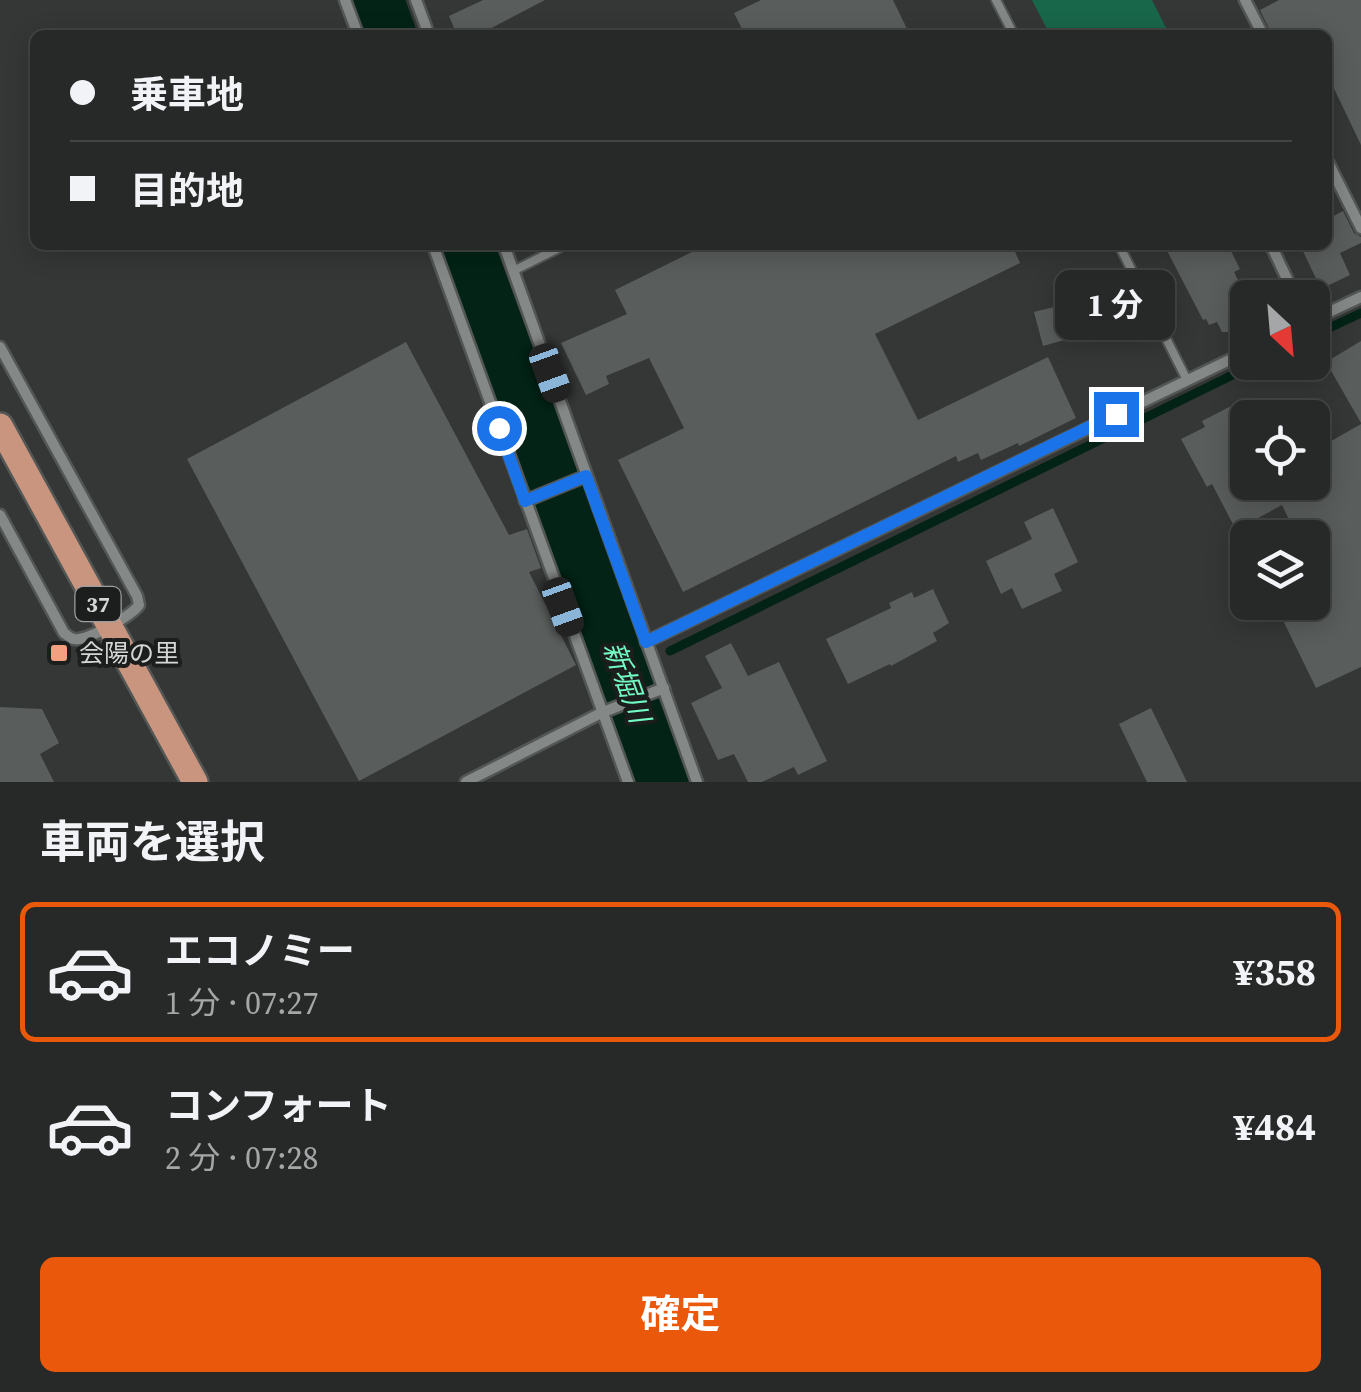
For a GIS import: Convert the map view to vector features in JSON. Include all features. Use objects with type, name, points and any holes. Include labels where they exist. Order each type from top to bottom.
[{"type":"main road","name":"37","points":[[0,426],[195,782]]},
{"type":"street","points":[[345,0],[356,30]]},
{"type":"street","points":[[416,0],[426,30]]},
{"type":"street","points":[[1245,0],[1260,30]]},
{"type":"street","points":[[1332,170],[1361,228]]},
{"type":"street","points":[[435,250],[529,499],[601,714],[628,782]]},
{"type":"street","points":[[506,250],[697,782]]},
{"type":"street","points":[[1272,250],[1287,280]]},
{"type":"street","points":[[1330,312],[1361,297]]},
{"type":"street","points":[[0,347],[140,606],[82,639],[64,633],[0,516]]},
{"type":"street","points":[[646,642],[1230,360]]},
{"type":"street","points":[[529,499],[586,476]]},
{"type":"street","points":[[466,782],[601,714],[664,688]]},
{"type":"lane","points":[[996,0],[1011,30]]},
{"type":"lane","points":[[513,271],[555,250]]},
{"type":"lane","points":[[1122,250],[1187,380]]},
{"type":"green space","points":[[1032,0],[1152,0],[1167,30],[1047,30]]},
{"type":"building","points":[[483,0],[545,0],[488,30],[455,30],[449,16]]},
{"type":"building","points":[[761,0],[893,0],[908,30],[742,30],[734,13]]},
{"type":"building","points":[[1279,0],[1361,0],[1361,145],[1332,84],[1332,30],[1270,30],[1260,10]]},
{"type":"building","points":[[1343,211],[1361,243],[1340,253],[1350,275],[1330,285],[1330,280],[1317,280],[1302,250],[1332,250],[1332,217]]},
{"type":"building","points":[[696,250],[1014,250],[1020,263],[875,334],[918,420],[1048,357],[1076,418],[981,460],[978,453],[958,462],[956,456],[683,592],[618,460],[684,428],[649,358],[606,376],[609,384],[586,395],[561,343],[627,314],[615,290]]},
{"type":"building","points":[[1167,250],[1230,250],[1240,269],[1234,272],[1238,280],[1230,280],[1230,332],[1222,332],[1217,322],[1209,325],[1203,320]]},
{"type":"building","points":[[1058,306],[1068,339],[1043,346],[1034,312]]},
{"type":"building","points":[[1361,341],[1361,423],[1330,369],[1330,360]]},
{"type":"building","points":[[406,342],[509,535],[527,529],[541,568],[529,572],[576,665],[359,781],[187,459]]},
{"type":"building","points":[[1230,407],[1230,500],[1330,500],[1330,442],[1361,424],[1361,667],[1316,688],[1283,620],[1330,620],[1330,520],[1289,520],[1282,505],[1254,520],[1231,520],[1181,439],[1205,427],[1202,421]]},
{"type":"building","points":[[1053,508],[1078,562],[1054,574],[1062,591],[1022,609],[1012,588],[1001,594],[986,561],[1032,539],[1024,522]]},
{"type":"building","points":[[933,589],[949,623],[933,633],[937,641],[848,684],[826,639],[891,608],[889,603],[912,592],[914,598]]},
{"type":"building","points":[[731,643],[748,676],[779,662],[827,761],[798,775],[794,767],[762,782],[748,782],[734,754],[718,760],[691,703],[722,688],[705,656]]},
{"type":"building","points":[[0,707],[42,709],[59,743],[40,754],[54,782],[0,782]]},
{"type":"building","points":[[1151,708],[1187,782],[1147,782],[1119,724]]},
{"type":"waterway","name":"新堀川","points":[[376,0],[387,30]]},
{"type":"waterway","name":"新堀川","points":[[468,250],[664,782]]},
{"type":"waterway","points":[[1330,328],[1361,313]]},
{"type":"waterway","points":[[670,651],[1230,376]]},
{"type":"place","name":"会陽の里","points":[[59,653]]},
{"type":"route","points":[[499,428],[525,501],[586,476],[646,642],[1116,414]]}]
